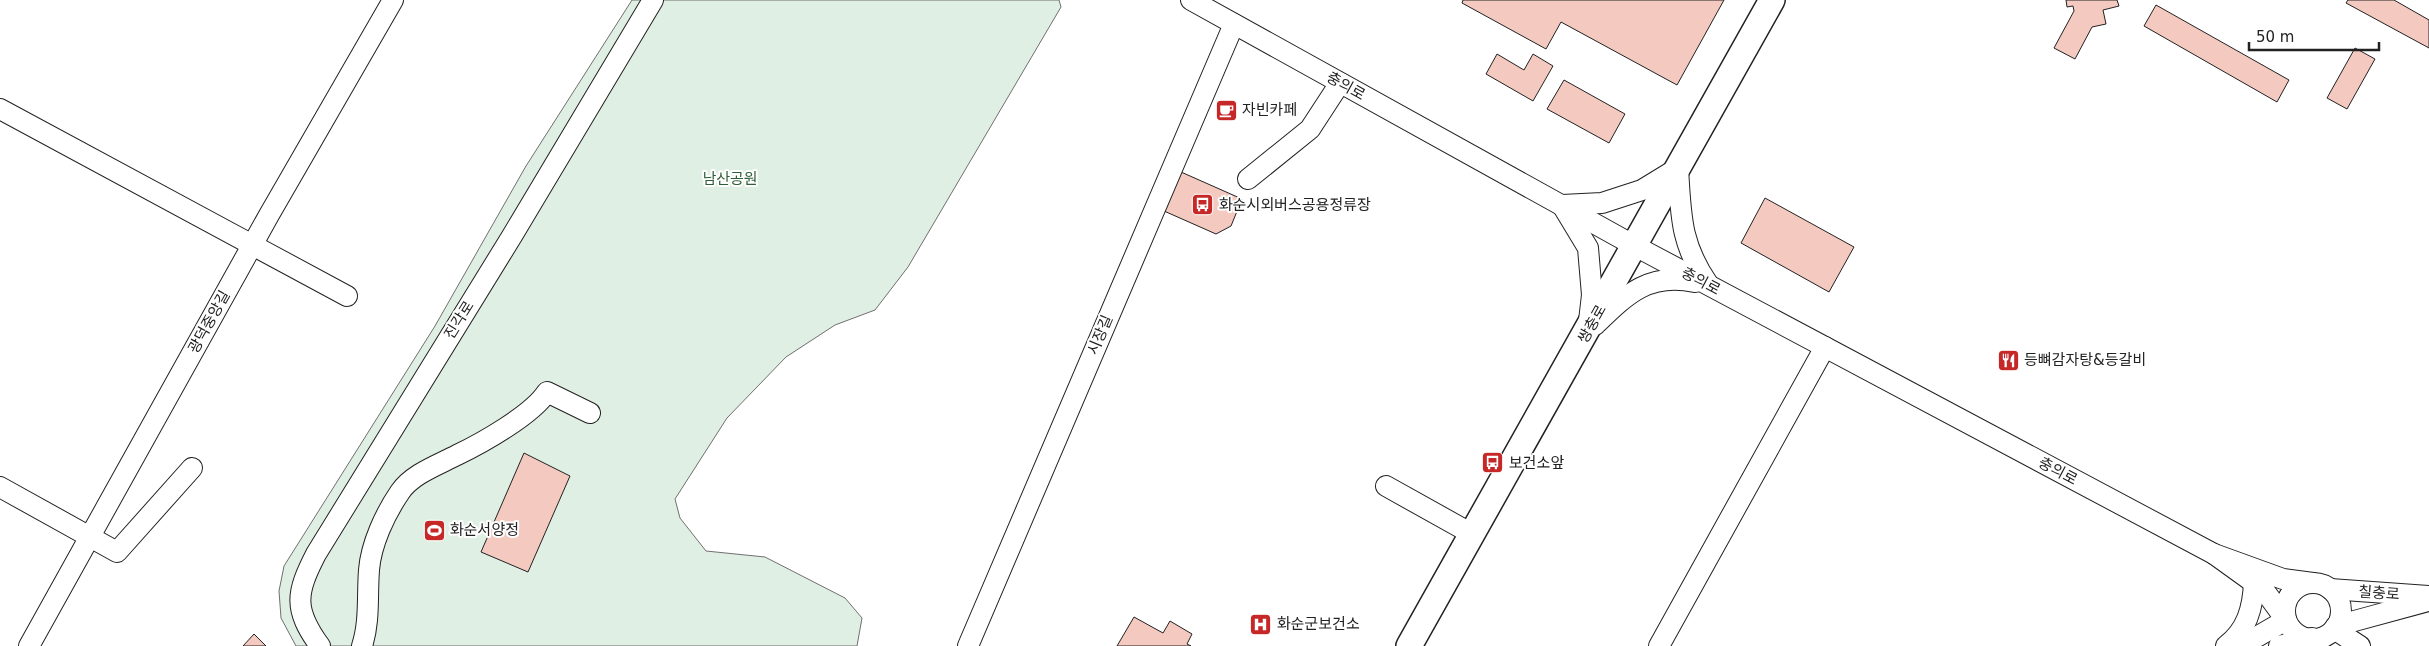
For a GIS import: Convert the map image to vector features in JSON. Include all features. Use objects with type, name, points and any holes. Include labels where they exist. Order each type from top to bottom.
[{"type":"main road","name":"쌍충로","points":[[1409,646],[1772,0]]},
{"type":"street","name":"광덕중앙길","points":[[29,646],[252,245],[393,0]]},
{"type":"street","name":"진각로","points":[[320,646],[301,612],[299,599],[302,585],[316,554],[512,236],[653,0]]},
{"type":"street","name":"충의로","points":[[1191,0],[1635,246],[2214,554]]},
{"type":"street","name":"시장길","points":[[968,646],[1234,24]]},
{"type":"street","points":[[1248,179],[1310,129],[1340,83]]},
{"type":"street","points":[[0,109],[347,296]]},
{"type":"street","points":[[1587,332],[1592,295],[1588,248],[1562,205],[1602,203],[1618,198],[1642,190],[1678,168],[1682,226],[1694,262],[1709,286]]},
{"type":"street","points":[[1587,332],[1627,293],[1657,281],[1680,279],[1709,286]]},
{"type":"street","points":[[1659,646],[1825,347]]},
{"type":"street","points":[[362,646],[367,632],[369,569],[374,548],[391,507],[409,481],[478,445],[540,403],[547,392],[590,413]]},
{"type":"street","points":[[0,487],[117,552],[192,468]]},
{"type":"street","points":[[1386,486],[1472,534]]},
{"type":"street","points":[[2214,554],[2264,590],[2298,634],[2312,638]]},
{"type":"street","name":"칠충로","points":[[2214,554],[2283,578],[2322,586],[2429,596]]},
{"type":"street","points":[[2226,646],[2243,628],[2250,613],[2254,582]]},
{"type":"street","points":[[2286,620],[2286,602],[2290,594],[2305,584],[2322,586],[2340,604],[2340,614],[2335,628]]},
{"type":"street","points":[[2279,646],[2325,636],[2335,628],[2429,601]]},
{"type":"street","points":[[2241,646],[2286,620]]},
{"type":"street","points":[[2335,628],[2360,646]]},
{"type":"green space","name":"남산공원","points":[[632,0],[1059,0],[1061,7],[908,267],[875,310],[835,325],[786,357],[727,418],[675,499],[680,518],[706,551],[765,557],[845,598],[862,618],[857,646],[296,646],[281,618],[279,591],[284,566],[435,326],[526,166]]},
{"type":"building","points":[[1463,0],[1724,0],[1677,85],[1561,22],[1546,49],[1462,3]]},
{"type":"building","points":[[2066,0],[2117,0],[2119,6],[2103,10],[2106,24],[2092,27],[2075,59],[2054,48],[2074,11],[2073,6],[2067,7]]},
{"type":"building","points":[[2348,0],[2394,0],[2429,20],[2429,48],[2346,3]]},
{"type":"building","points":[[2156,5],[2289,80],[2277,102],[2144,26]]},
{"type":"building","points":[[2355,48],[2375,59],[2347,109],[2327,98]]},
{"type":"building","points":[[1497,54],[1524,70],[1533,54],[1553,66],[1533,101],[1486,74]]},
{"type":"building","points":[[1564,80],[1625,114],[1609,143],[1547,109]]},
{"type":"building","name":"화순시외버스공용정류장","points":[[1181,172],[1242,199],[1231,226],[1216,234],[1164,211]]},
{"type":"building","points":[[1765,198],[1854,247],[1829,292],[1741,243]]},
{"type":"building","points":[[524,453],[570,476],[528,572],[481,552]]},
{"type":"building","points":[[1134,617],[1163,633],[1170,621],[1192,634],[1187,644],[1191,646],[1117,646]]},
{"type":"building","points":[[254,634],[266,646],[243,646]]},
{"type":"place","name":"자빈카페","points":[[1226,110]]},
{"type":"place","name":"화순시외버스공용정류장","points":[[1203,205]]},
{"type":"place","name":"등뼈감자탕&등갈비","points":[[2008,360]]},
{"type":"place","name":"보건소앞","points":[[1493,463]]},
{"type":"place","name":"화순서양정","points":[[434,530]]},
{"type":"place","name":"화순군보건소","points":[[1261,624]]}]
